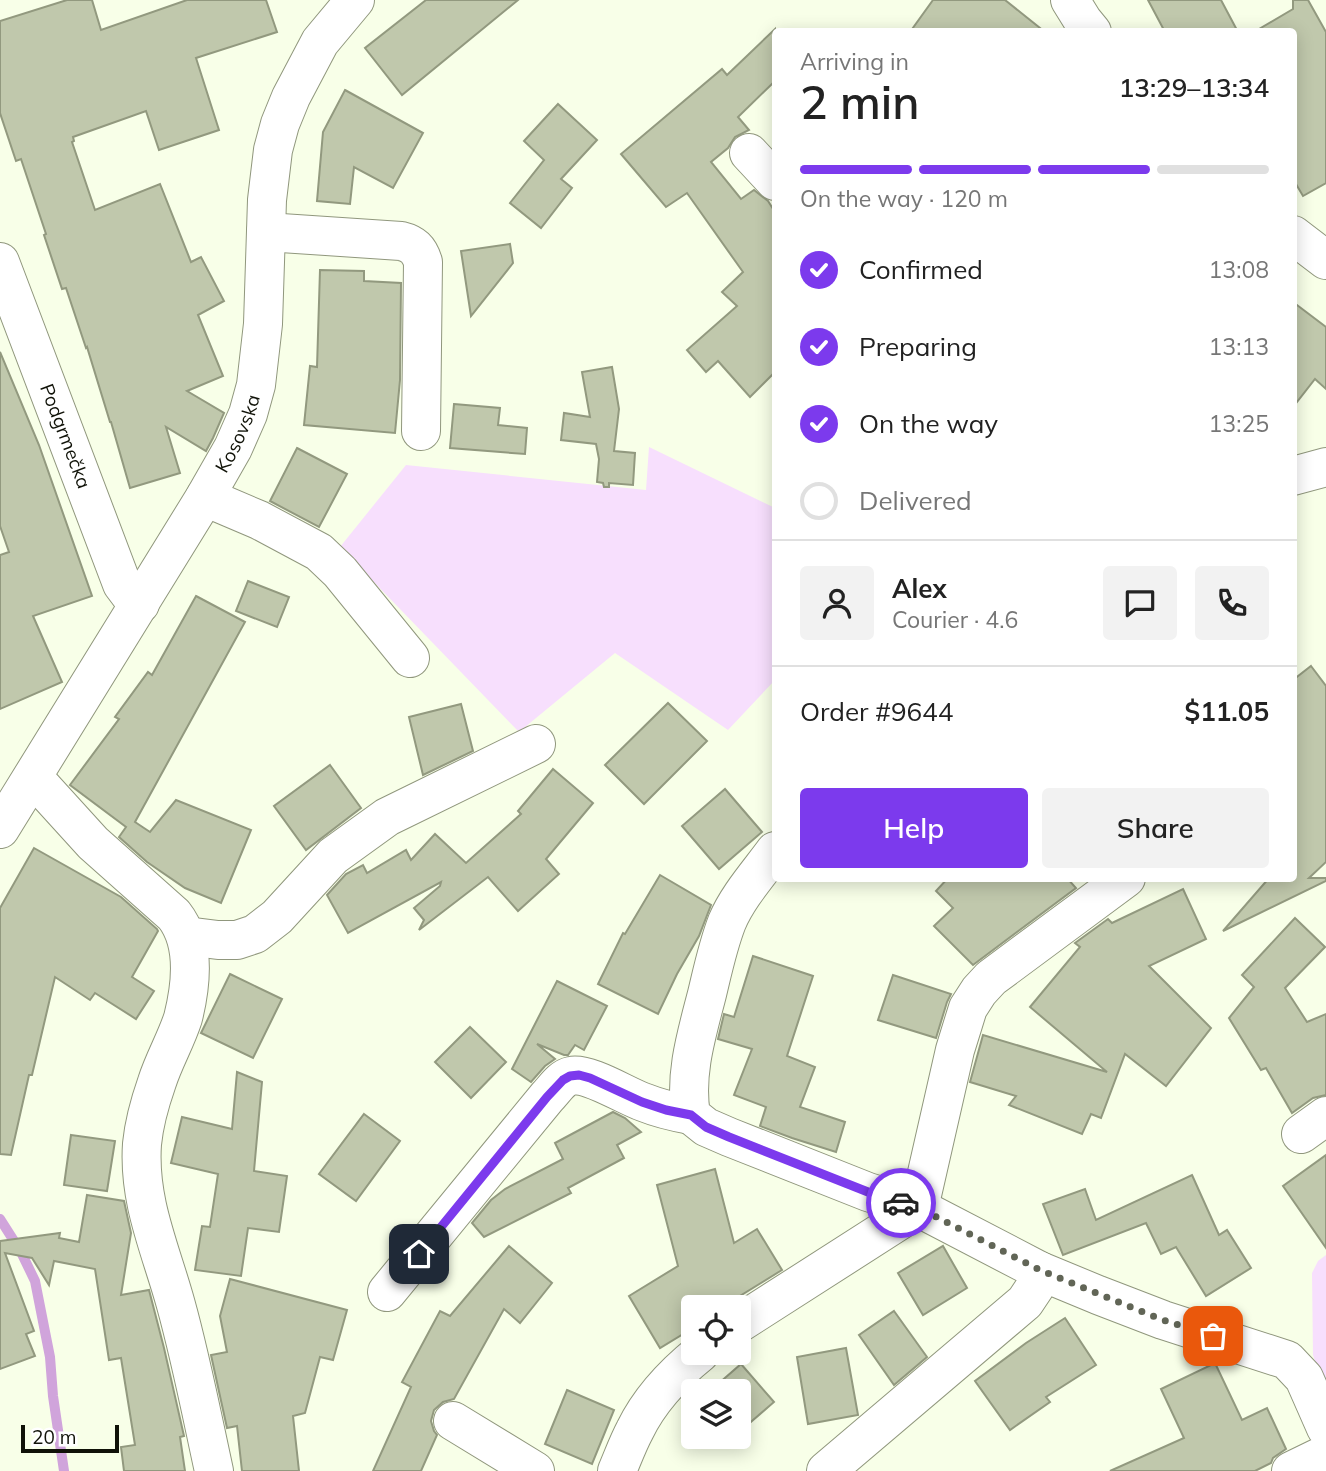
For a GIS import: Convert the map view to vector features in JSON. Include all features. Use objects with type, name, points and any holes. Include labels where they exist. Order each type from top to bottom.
[{"type":"street","name":"Kosovska","points":[[0,829],[205,497],[233,448],[248,414],[256,385],[262,324],[267,200],[273,150],[291,97],[320,42],[355,0]]},
{"type":"street","points":[[1070,0],[1089,28]]},
{"type":"street","points":[[749,153],[772,178]]},
{"type":"street","points":[[266,232],[401,241],[412,244],[420,253],[423,262],[421,431]]},
{"type":"street","points":[[1297,237],[1326,260]]},
{"type":"street","name":"Podgrmečka","points":[[0,262],[122,584],[140,604]]},
{"type":"street","points":[[1297,475],[1326,467]]},
{"type":"street","points":[[205,497],[259,520],[319,552],[340,572],[410,658]]},
{"type":"street","points":[[186,936],[237,940],[255,934],[277,917],[333,856],[387,817],[536,744]]},
{"type":"street","points":[[33,777],[93,843],[174,915],[186,936],[189,951],[188,988],[182,1018],[157,1081],[145,1123],[142,1164],[144,1195],[150,1224],[177,1305],[214,1471]]},
{"type":"street","points":[[691,1115],[688,1100],[690,1071],[718,946],[728,919],[772,855]]},
{"type":"street","points":[[751,1316],[919,1208],[956,1050],[968,1008],[976,994],[991,978],[1121,882]]},
{"type":"street","points":[[387,1292],[547,1097],[563,1080],[579,1075],[642,1102],[691,1115],[706,1127],[868,1192],[919,1208],[1040,1270],[1163,1320],[1287,1360],[1304,1378],[1326,1428]]},
{"type":"street","points":[[826,1471],[1025,1302],[1035,1287],[1040,1270]]},
{"type":"street","points":[[617,1471],[636,1427],[648,1408],[665,1385],[687,1365]]},
{"type":"street","points":[[453,1421],[535,1471]]},
{"type":"street","points":[[1291,1471],[1326,1454]]},
{"type":"shaded area","points":[[649,447],[772,507],[772,683],[728,730],[615,653],[519,732],[340,547],[406,465],[646,490]]},
{"type":"shaded area","points":[[1326,1255],[1326,1395],[1313,1355],[1312,1273],[1318,1261]]},
{"type":"building","points":[[67,0],[92,0],[101,30],[187,0],[266,0],[277,32],[196,58],[219,130],[159,150],[146,111],[73,137],[72,142],[95,210],[160,184],[191,262],[201,257],[224,301],[198,315],[223,376],[187,391],[224,413],[213,438],[206,451],[166,427],[180,473],[130,488],[87,347],[66,288],[62,289],[21,159],[16,161],[0,113],[0,21]]},
{"type":"building","points":[[426,0],[518,0],[402,95],[365,48]]},
{"type":"building","points":[[933,0],[1005,0],[1040,28],[913,28]]},
{"type":"building","points":[[1148,0],[1221,0],[1236,28],[1163,28]]},
{"type":"building","points":[[1293,0],[1308,0],[1326,32],[1326,183],[1303,196],[1297,186],[1297,28],[1261,28],[1293,9]]},
{"type":"building","points":[[772,32],[772,84],[738,117],[749,130],[735,137],[728,148],[711,162],[741,199],[754,190],[772,207],[772,375],[750,397],[718,361],[706,372],[687,350],[737,306],[722,292],[743,272],[687,193],[666,207],[621,154],[722,69],[727,75]]},
{"type":"building","points":[[345,90],[423,133],[393,188],[354,167],[350,204],[317,201],[323,132]]},
{"type":"building","points":[[558,104],[597,140],[561,179],[572,188],[541,228],[510,203],[544,160],[524,141]]},
{"type":"building","points":[[510,244],[513,263],[471,316],[461,251]]},
{"type":"building","points":[[320,270],[364,271],[364,281],[401,283],[400,380],[395,433],[304,425],[310,366],[317,367]]},
{"type":"building","points":[[1297,305],[1326,327],[1326,389],[1315,379],[1297,402]]},
{"type":"building","points":[[0,352],[39,445],[92,596],[33,616],[62,682],[0,709],[0,555],[9,552],[0,526]]},
{"type":"building","points":[[612,367],[619,409],[614,451],[635,453],[633,485],[609,483],[609,487],[604,487],[603,483],[597,482],[599,459],[596,444],[561,440],[564,413],[590,417],[582,372]]},
{"type":"building","points":[[454,404],[500,408],[498,425],[527,428],[525,454],[450,448]]},
{"type":"building","points":[[297,448],[347,474],[319,527],[270,501]]},
{"type":"building","points":[[248,581],[289,597],[277,627],[236,611]]},
{"type":"building","points":[[196,596],[245,622],[135,822],[150,832],[176,800],[251,830],[221,903],[185,888],[147,862],[119,837],[126,827],[70,785],[119,719],[115,717],[148,672],[152,675]]},
{"type":"building","points":[[1311,666],[1326,686],[1326,862],[1309,878],[1326,878],[1326,881],[1223,931],[1266,882],[1297,882],[1297,677]]},
{"type":"building","points":[[668,703],[707,741],[644,804],[605,765]]},
{"type":"building","points":[[461,704],[473,751],[423,775],[409,717]]},
{"type":"building","points":[[330,765],[361,808],[306,850],[274,806]]},
{"type":"building","points":[[553,769],[593,803],[546,859],[559,874],[518,911],[488,877],[419,930],[424,920],[414,908],[440,886],[441,882],[348,933],[327,895],[346,874],[363,865],[367,873],[406,850],[411,860],[435,834],[466,863],[521,814],[518,811]]},
{"type":"building","points":[[725,789],[762,832],[719,869],[682,826]]},
{"type":"building","points":[[34,848],[121,897],[157,929],[132,977],[154,991],[136,1019],[95,993],[90,1000],[55,977],[11,1155],[0,1154],[0,908]]},
{"type":"building","points":[[660,875],[711,905],[699,936],[658,1014],[598,984],[623,933],[625,934]]},
{"type":"building","points":[[944,882],[1071,882],[1076,888],[973,965],[934,926],[953,908],[936,891]]},
{"type":"building","points":[[1183,889],[1206,939],[1149,966],[1211,1028],[1166,1086],[1125,1054],[1101,1118],[1091,1114],[1082,1134],[1009,1105],[1016,1096],[970,1082],[983,1035],[1107,1072],[1030,1007],[1080,947],[1075,943],[1108,919],[1112,923]]},
{"type":"building","points":[[1295,918],[1325,947],[1285,988],[1307,1022],[1326,1014],[1326,1095],[1313,1098],[1292,1113],[1266,1068],[1261,1070],[1229,1018],[1254,987],[1242,975]]},
{"type":"building","points":[[753,956],[813,976],[787,1056],[815,1067],[800,1107],[845,1122],[836,1152],[760,1126],[766,1107],[734,1095],[752,1049],[718,1039],[724,1014],[734,1017]]},
{"type":"building","points":[[230,974],[282,999],[253,1058],[201,1033]]},
{"type":"building","points":[[893,975],[951,994],[936,1038],[878,1020]]},
{"type":"building","points":[[557,981],[607,1006],[584,1050],[575,1045],[568,1055],[564,1055],[537,1044],[555,1059],[531,1082],[512,1069]]},
{"type":"building","points":[[470,1027],[506,1062],[471,1098],[435,1062]]},
{"type":"building","points":[[237,1072],[262,1082],[254,1171],[287,1176],[279,1232],[248,1228],[241,1276],[195,1270],[202,1226],[210,1227],[218,1174],[171,1163],[182,1117],[232,1129]]},
{"type":"building","points":[[613,1112],[641,1132],[617,1145],[624,1158],[568,1188],[571,1193],[484,1237],[472,1223],[491,1200],[505,1189],[563,1159],[555,1143]]},
{"type":"building","points":[[364,1114],[400,1141],[356,1201],[319,1174]]},
{"type":"building","points":[[71,1135],[115,1141],[107,1191],[64,1185]]},
{"type":"building","points":[[1326,1155],[1326,1248],[1283,1186]]},
{"type":"building","points":[[715,1169],[734,1243],[757,1229],[782,1270],[741,1295],[681,1295],[681,1335],[660,1348],[629,1296],[678,1266],[657,1185]]},
{"type":"building","points":[[1192,1175],[1219,1235],[1227,1230],[1251,1268],[1206,1296],[1176,1247],[1161,1254],[1146,1223],[1063,1255],[1043,1204],[1085,1189],[1096,1220]]},
{"type":"building","points":[[87,1195],[124,1201],[131,1233],[121,1295],[149,1290],[184,1436],[180,1437],[185,1471],[124,1471],[121,1447],[135,1445],[121,1358],[109,1360],[95,1269],[54,1261],[49,1285],[32,1258],[5,1253],[34,1331],[26,1334],[35,1356],[0,1369],[0,1241],[60,1233],[59,1238],[79,1242]]},
{"type":"building","points":[[509,1246],[552,1283],[520,1323],[504,1309],[454,1399],[443,1402],[434,1410],[431,1421],[437,1435],[421,1471],[373,1471],[411,1387],[402,1382],[440,1311],[450,1316]]},
{"type":"building","points":[[943,1246],[967,1288],[923,1315],[898,1273]]},
{"type":"building","points":[[230,1279],[347,1310],[333,1360],[320,1357],[305,1413],[293,1416],[299,1471],[242,1471],[237,1426],[227,1428],[211,1355],[227,1352],[220,1316]]},
{"type":"building","points":[[894,1311],[927,1357],[894,1385],[859,1335]]},
{"type":"building","points":[[1065,1318],[1096,1365],[1046,1397],[1050,1402],[1010,1430],[975,1381]]},
{"type":"building","points":[[846,1348],[858,1415],[808,1424],[797,1357]]},
{"type":"building","points":[[1215,1363],[1242,1420],[1267,1408],[1286,1449],[1273,1458],[1271,1463],[1255,1471],[1110,1471],[1184,1438],[1161,1389]]},
{"type":"building","points":[[742,1365],[774,1402],[751,1422],[751,1379],[724,1379]]},
{"type":"building","points":[[567,1390],[614,1410],[592,1464],[545,1444]]},
{"type":"waterway","points":[[0,1219],[35,1281],[50,1357],[64,1471]]},
{"type":"way so far","points":[[901,1203],[919,1208],[1040,1270],[1098,1295],[1213,1336]]},
{"type":"route","points":[[419,1254],[547,1097],[563,1080],[579,1075],[642,1102],[691,1115],[706,1127],[729,1137],[901,1203]]}]
